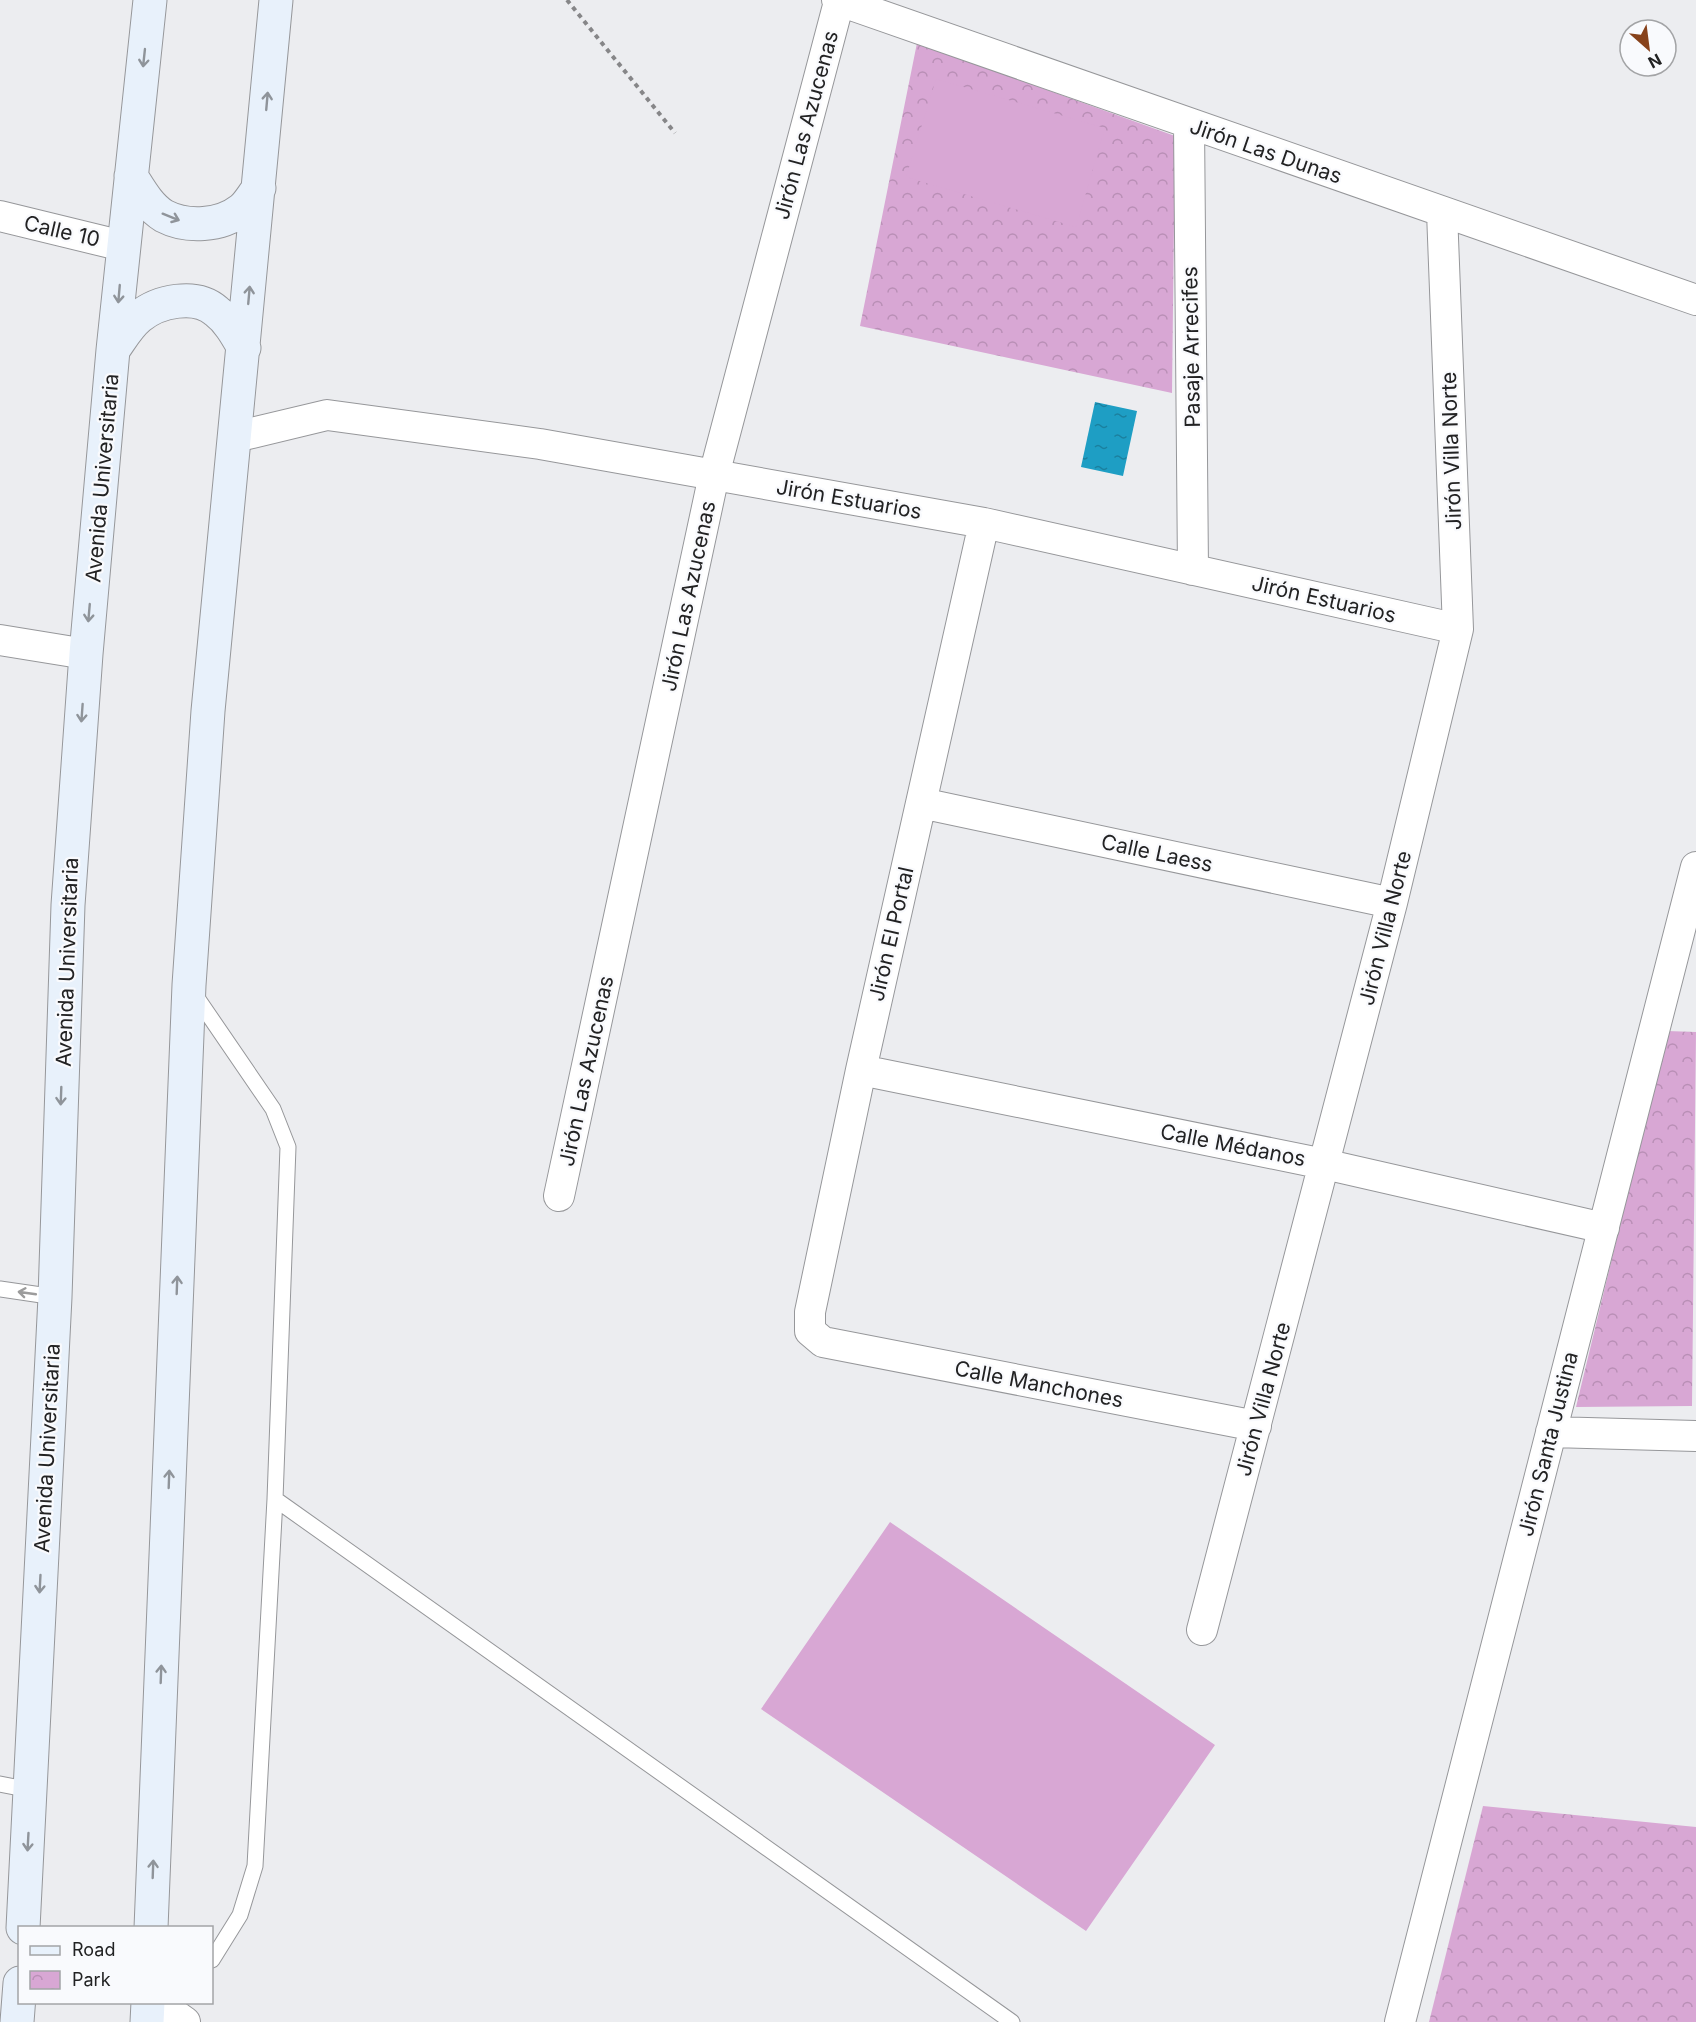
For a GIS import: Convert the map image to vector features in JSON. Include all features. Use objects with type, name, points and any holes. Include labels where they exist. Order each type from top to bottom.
[{"type":"main road","name":"Avenida Universitaria","points":[[23,1926],[15,1787],[55,1297],[68,905],[86,654],[113,350],[150,0]]},
{"type":"main road","points":[[151,1926],[189,985],[208,711],[276,0]]},
{"type":"main road","points":[[131,176],[147,201],[164,216],[187,223],[208,224],[226,220],[242,210],[259,188]]},
{"type":"main road","points":[[113,350],[139,317],[156,307],[177,300],[197,302],[214,309],[230,323],[244,348]]},
{"type":"main road","points":[[17,2022],[18,2004]]},
{"type":"main road","points":[[147,2022],[148,2004]]},
{"type":"street","name":"Jirón Las Dunas","points":[[838,1],[1696,300]]},
{"type":"street","name":"Jirón Las Azucenas","points":[[559,1196],[714,475],[838,1]]},
{"type":"street","name":"Pasaje Arrecifes","points":[[1189,124],[1193,570]]},
{"type":"street","name":"Jirón Villa Norte","points":[[1202,1630],[1392,903],[1458,629],[1442,212]]},
{"type":"street","name":"Calle 10","points":[[0,216],[123,246]]},
{"type":"street","name":"Jirón Estuarios","points":[[236,437],[327,415],[540,444],[984,523],[1458,629]]},
{"type":"street","name":"Jirón El Portal","points":[[823,1342],[810,1331],[810,1312],[861,1070],[984,523]]},
{"type":"street","points":[[0,640],[86,654]]},
{"type":"street","name":"Calle Laess","points":[[921,802],[1392,903]]},
{"type":"street","name":"Jirón Santa Justina","points":[[1400,2022],[1696,867]]},
{"type":"street","name":"Calle Médanos","points":[[861,1070],[1324,1164],[1604,1228]]},
{"type":"street","name":"Calle Manchones","points":[[823,1342],[1256,1426]]},
{"type":"street","points":[[1551,1432],[1696,1436]]},
{"type":"street","points":[[161,2004],[186,2015]]},
{"type":"lane","points":[[189,985],[273,1109],[288,1147],[274,1499],[255,1866],[240,1915],[213,1958]]},
{"type":"lane","points":[[0,1289],[55,1297]]},
{"type":"lane","points":[[274,1499],[1012,2022]]},
{"type":"path","points":[[567,0],[675,133]]},
{"type":"green space","points":[[917,43],[1175,136],[1172,393],[860,326]]},
{"type":"green space","points":[[936,79],[1105,128],[1076,227],[906,177]]},
{"type":"green space","points":[[1667,1031],[1696,1032],[1692,1406],[1576,1407]]},
{"type":"green space","points":[[890,1522],[1215,1745],[1086,1931],[761,1709]]},
{"type":"green space","points":[[1483,1806],[1696,1827],[1696,2022],[1429,2022]]},
{"type":"water","points":[[1095,402],[1137,411],[1123,476],[1081,467]]}]
